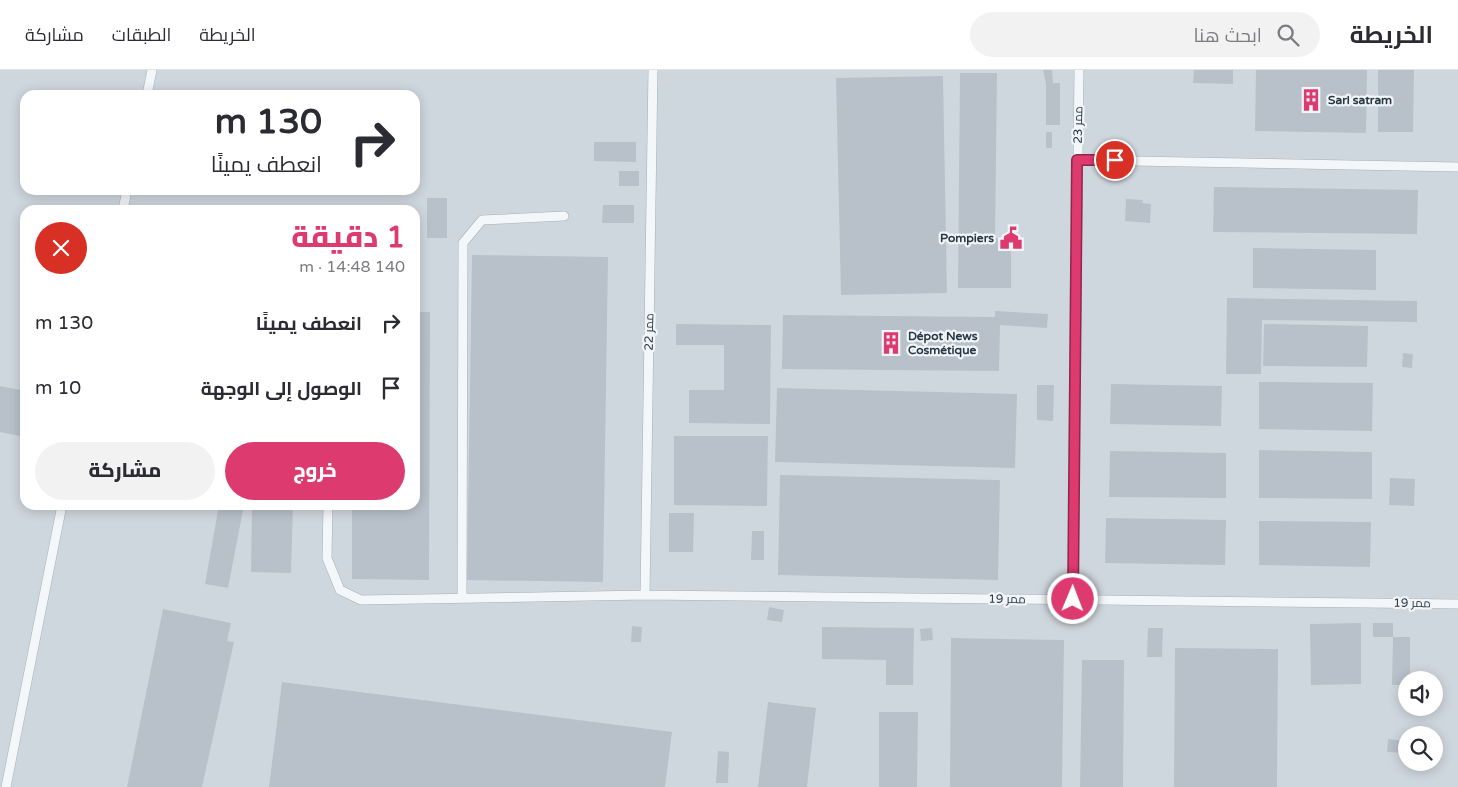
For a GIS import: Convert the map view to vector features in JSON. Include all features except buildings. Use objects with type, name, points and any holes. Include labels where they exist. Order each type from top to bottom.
[{"type":"lane","points":[[148,90],[152,70]]},
{"type":"lane","name":"ممر 22","points":[[645,595],[653,70]]},
{"type":"lane","name":"ممر 23","points":[[1073,599],[1079,70]]},
{"type":"lane","points":[[1077,160],[1458,167]]},
{"type":"lane","points":[[462,598],[463,243],[482,220],[564,216]]},
{"type":"lane","points":[[6,787],[61,510]]},
{"type":"lane","name":"ممر 19","points":[[328,510],[327,558],[340,590],[361,600],[645,595],[1458,604]]},
{"type":"shaded area","points":[[0,70],[1458,70],[1458,787],[0,787]]},
{"type":"place","name":"Sarl satram","points":[[1311,100]]},
{"type":"place","name":"Pompiers","points":[[1011,238]]},
{"type":"place","name":"Dépot News Cosmétique","points":[[891,343]]},
{"type":"route","points":[[1073,599],[1077,160],[1115,160]]}]
